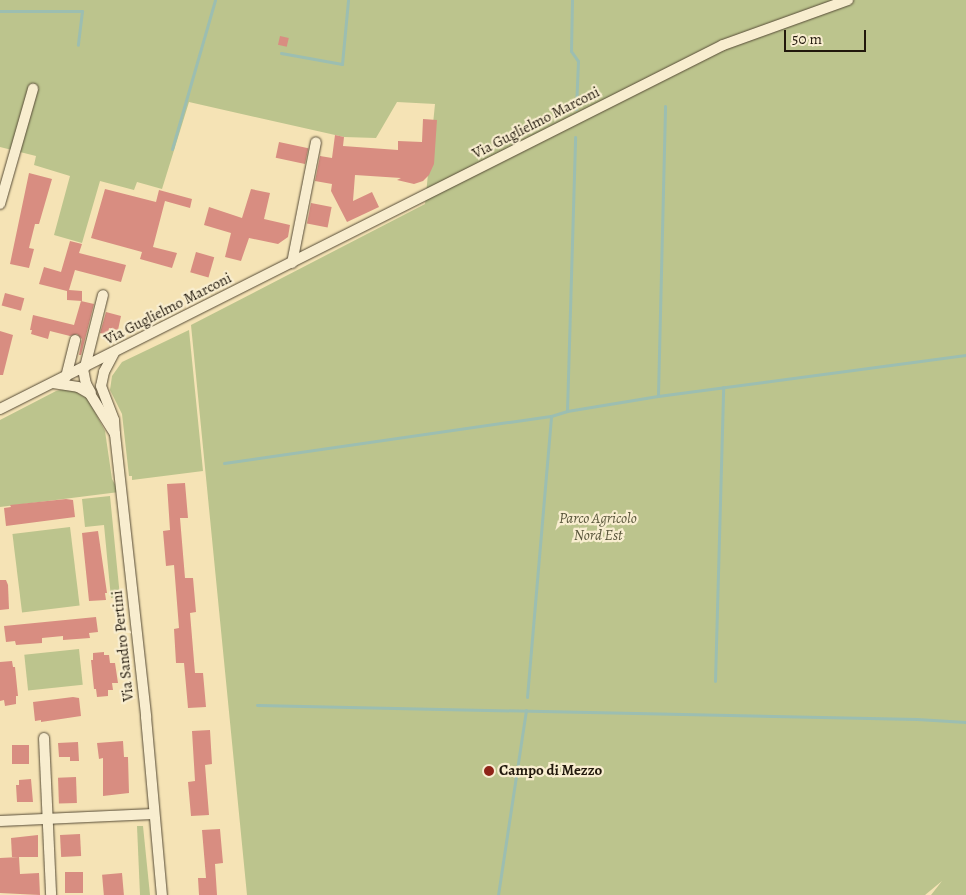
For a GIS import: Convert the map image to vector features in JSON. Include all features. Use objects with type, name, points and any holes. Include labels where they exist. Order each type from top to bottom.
[{"type":"street","name":"Via Guglielmo Marconi","points":[[0,409],[715,49],[848,0]]},
{"type":"street","points":[[0,204],[33,89]]},
{"type":"street","points":[[292,263],[316,142]]},
{"type":"street","name":"Via Guglielmo Marconi","points":[[84,368],[103,295]]},
{"type":"street","points":[[66,376],[75,340]]},
{"type":"street","points":[[53,383],[78,387],[99,397],[103,377],[114,352]]},
{"type":"street","name":"Via Sandro Pertini","points":[[84,368],[97,379],[99,397],[114,420],[162,895]]},
{"type":"street","points":[[44,738],[52,895]]},
{"type":"street","points":[[0,821],[154,814]]},
{"type":"green space","name":"Parco Agricolo Nord Est","points":[[0,0],[966,0],[966,895],[931,895],[942,881],[925,895],[247,895],[191,325],[425,204],[435,104],[397,102],[376,138],[344,137],[189,102],[162,189],[137,182],[134,190],[100,181],[82,243],[54,235],[70,176],[34,165],[36,156],[0,147]]},
{"type":"green space","points":[[189,330],[203,471],[132,480],[132,476],[129,476],[122,414],[110,390],[112,376],[122,362]]},
{"type":"green space","points":[[64,389],[73,390],[88,399],[105,431],[112,479],[119,492],[0,507],[0,420],[56,391]]},
{"type":"green space","points":[[110,496],[120,597],[111,598],[104,525],[85,527],[82,499]]},
{"type":"green space","points":[[70,527],[80,605],[22,612],[12,534]]},
{"type":"green space","points":[[79,649],[83,685],[28,691],[24,655]]},
{"type":"green space","points":[[137,826],[143,826],[150,895],[140,895]]},
{"type":"building","points":[[280,36],[289,38],[287,47],[278,45]]},
{"type":"building","points":[[423,119],[437,120],[434,164],[429,175],[423,181],[414,184],[397,180],[401,178],[355,175],[353,201],[372,192],[379,207],[347,222],[331,191],[332,184],[315,181],[320,156],[332,158],[335,135],[344,137],[343,146],[398,150],[398,141],[422,142]]},
{"type":"building","points":[[279,142],[308,148],[305,164],[276,158]]},
{"type":"building","points":[[29,173],[52,179],[39,224],[35,224],[29,248],[34,249],[29,268],[10,264]]},
{"type":"building","points":[[105,189],[156,202],[159,190],[192,199],[190,208],[165,201],[153,247],[177,253],[172,268],[140,259],[142,252],[91,238]]},
{"type":"building","points":[[251,189],[270,193],[264,219],[290,225],[288,237],[278,244],[249,238],[241,261],[225,257],[231,233],[204,225],[209,207],[242,218]]},
{"type":"building","points":[[311,203],[332,207],[328,228],[307,224]]},
{"type":"building","points":[[70,241],[82,244],[79,253],[126,265],[121,282],[75,270],[69,290],[82,291],[82,301],[67,300],[67,291],[39,284],[44,267],[61,272]]},
{"type":"building","points":[[196,252],[214,257],[208,277],[190,272]]},
{"type":"building","points":[[5,293],[24,298],[21,311],[2,306]]},
{"type":"building","points":[[81,301],[94,304],[81,355],[79,355],[82,339],[77,334],[70,336],[50,331],[48,339],[31,334],[33,315],[74,325]]},
{"type":"building","points":[[106,312],[121,316],[118,330],[109,328],[108,335],[100,333]]},
{"type":"building","points":[[0,331],[13,335],[3,375],[0,375]]},
{"type":"building","points":[[185,483],[188,518],[180,518],[185,578],[193,578],[196,612],[190,613],[195,673],[203,673],[206,707],[188,708],[184,663],[176,663],[174,629],[179,628],[174,565],[166,566],[163,531],[170,530],[167,484]]},
{"type":"building","points":[[66,499],[73,500],[75,517],[6,526],[4,508],[11,507],[10,505]]},
{"type":"building","points":[[98,531],[107,593],[105,593],[106,600],[89,601],[82,533]]},
{"type":"building","points":[[0,580],[6,580],[8,585],[9,609],[0,610]]},
{"type":"building","points":[[96,617],[98,632],[89,633],[90,638],[63,640],[63,636],[42,638],[42,643],[16,645],[15,641],[6,642],[4,626]]},
{"type":"building","points":[[104,652],[104,655],[109,655],[110,663],[115,663],[118,683],[112,683],[113,690],[108,690],[108,696],[97,697],[96,689],[94,689],[91,660],[93,660],[93,653]]},
{"type":"building","points":[[12,661],[13,667],[15,667],[18,696],[16,696],[16,704],[5,706],[4,700],[0,701],[0,662]]},
{"type":"building","points":[[73,697],[79,698],[81,716],[41,722],[41,720],[35,721],[33,702]]},
{"type":"building","points":[[210,730],[212,764],[205,765],[209,815],[191,816],[188,782],[195,781],[192,731]]},
{"type":"building","points":[[123,741],[124,757],[128,757],[129,793],[103,796],[103,758],[99,759],[97,743]]},
{"type":"building","points":[[78,742],[79,761],[70,761],[70,757],[59,757],[58,743]]},
{"type":"building","points":[[12,745],[29,745],[29,764],[12,764]]},
{"type":"building","points":[[76,777],[77,803],[59,804],[58,778]]},
{"type":"building","points":[[31,779],[33,802],[17,802],[16,785],[19,785],[19,780]]},
{"type":"building","points":[[220,829],[223,863],[215,864],[217,895],[199,895],[198,878],[206,878],[202,830]]},
{"type":"building","points":[[80,834],[81,856],[61,857],[60,835]]},
{"type":"building","points":[[38,835],[38,857],[12,857],[11,838]]},
{"type":"building","points":[[19,857],[20,874],[39,873],[40,895],[0,893],[0,858]]},
{"type":"building","points":[[65,872],[83,872],[83,893],[65,893]]},
{"type":"building","points":[[122,873],[124,895],[104,895],[102,875]]},
{"type":"waterway","points":[[172,149],[215,0]]},
{"type":"waterway","points":[[281,53],[342,64],[348,0]]},
{"type":"waterway","points":[[572,0],[571,51],[578,61],[576,109]]},
{"type":"waterway","points":[[0,11],[82,11],[78,45]]},
{"type":"waterway","points":[[658,395],[665,106]]},
{"type":"waterway","points":[[567,411],[575,137]]},
{"type":"waterway","points":[[224,463],[551,416],[567,411],[658,396],[966,355]]},
{"type":"waterway","points":[[715,681],[723,387]]},
{"type":"waterway","points":[[527,697],[551,416]]},
{"type":"waterway","points":[[257,705],[917,719],[966,722]]},
{"type":"waterway","points":[[498,895],[526,710]]},
{"type":"place","name":"Campo di Mezzo","points":[[489,771]]}]
